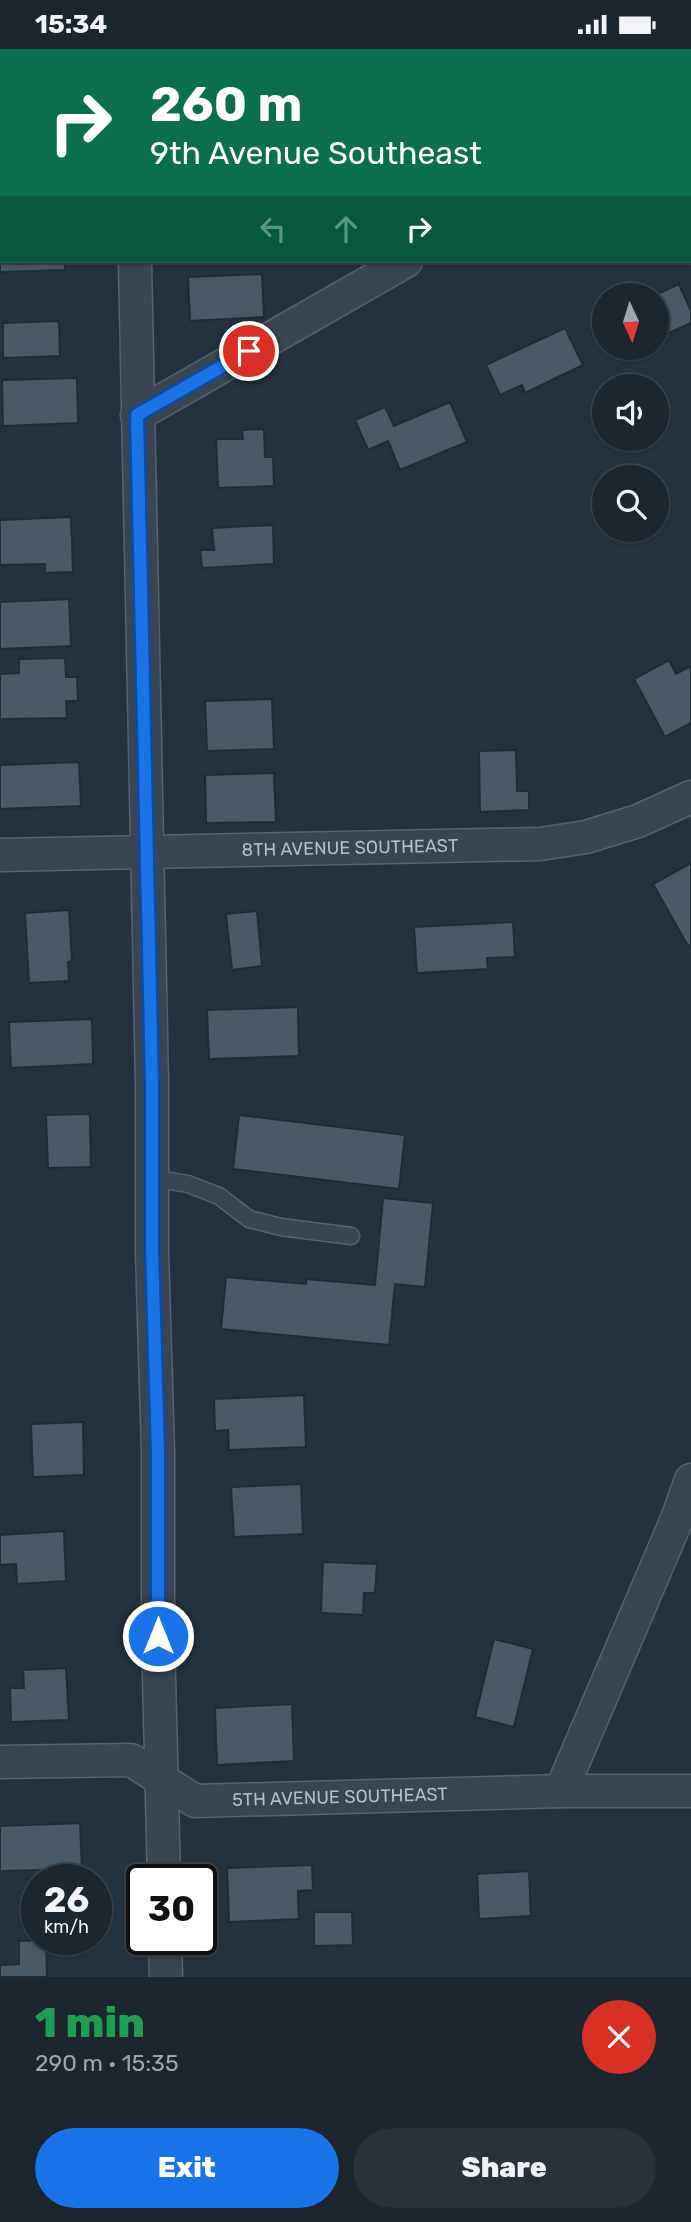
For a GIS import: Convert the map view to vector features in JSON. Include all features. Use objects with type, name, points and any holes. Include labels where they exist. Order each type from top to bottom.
[{"type":"street","points":[[135,263],[152,1083],[164,1864]]},
{"type":"street","points":[[137,415],[403,263]]},
{"type":"street","name":"8TH AVENUE SOUTHEAST","points":[[0,855],[540,844],[586,837],[638,821],[691,797]]},
{"type":"street","points":[[561,1791],[691,1480]]},
{"type":"street","name":"5TH AVENUE SOUTHEAST","points":[[0,1762],[131,1760],[195,1801],[561,1791],[691,1791]]},
{"type":"street","points":[[165,1955],[166,1977]]},
{"type":"lane","points":[[152,1178],[188,1184],[219,1196],[249,1219],[281,1227],[351,1235]]},
{"type":"building","points":[[0,263],[65,263],[65,270],[0,272]]},
{"type":"building","points":[[262,274],[264,317],[190,321],[188,277]]},
{"type":"building","points":[[679,284],[691,311],[691,323],[669,333],[669,289]]},
{"type":"building","points":[[59,321],[60,356],[3,358],[3,323]]},
{"type":"building","points":[[565,328],[583,365],[525,393],[522,385],[500,395],[486,365]]},
{"type":"building","points":[[77,378],[78,423],[3,426],[2,380]]},
{"type":"building","points":[[450,402],[467,442],[400,470],[388,441],[368,450],[355,420],[385,407],[394,426]]},
{"type":"building","points":[[264,429],[265,457],[273,457],[274,486],[218,488],[216,439],[243,439],[242,430]]},
{"type":"building","points":[[71,517],[73,572],[45,573],[45,564],[0,565],[0,520]]},
{"type":"building","points":[[273,525],[274,564],[202,568],[200,550],[214,550],[212,528]]},
{"type":"building","points":[[69,599],[71,646],[0,649],[0,602]]},
{"type":"building","points":[[65,658],[66,677],[77,677],[78,701],[66,701],[67,718],[0,719],[0,674],[19,673],[19,659]]},
{"type":"building","points":[[669,660],[676,674],[691,666],[691,723],[665,737],[634,679]]},
{"type":"building","points":[[272,699],[274,749],[207,751],[205,701]]},
{"type":"building","points":[[516,750],[517,791],[529,791],[529,810],[480,812],[479,751]]},
{"type":"building","points":[[79,762],[81,806],[0,809],[0,765]]},
{"type":"building","points":[[274,773],[276,822],[206,823],[205,775]]},
{"type":"building","points":[[691,863],[691,945],[688,946],[653,884]]},
{"type":"building","points":[[69,910],[72,961],[68,962],[69,981],[29,983],[25,913]]},
{"type":"building","points":[[257,911],[262,966],[232,970],[226,914]]},
{"type":"building","points":[[513,922],[515,957],[487,958],[488,969],[417,973],[414,927]]},
{"type":"building","points":[[298,1007],[299,1056],[209,1059],[207,1010]]},
{"type":"building","points":[[92,1019],[93,1064],[11,1068],[9,1022]]},
{"type":"building","points":[[90,1114],[91,1167],[48,1168],[46,1115]]},
{"type":"building","points":[[239,1115],[405,1135],[399,1189],[233,1169]]},
{"type":"building","points":[[383,1198],[433,1203],[425,1287],[395,1284],[389,1345],[221,1329],[226,1277],[306,1284],[306,1279],[375,1285]]},
{"type":"building","points":[[304,1395],[306,1447],[229,1450],[228,1430],[215,1431],[214,1399]]},
{"type":"building","points":[[83,1422],[84,1475],[33,1477],[31,1424]]},
{"type":"building","points":[[301,1484],[303,1534],[234,1537],[231,1487]]},
{"type":"building","points":[[64,1531],[66,1581],[17,1584],[16,1564],[0,1565],[0,1535]]},
{"type":"building","points":[[323,1562],[377,1564],[375,1593],[364,1593],[363,1615],[321,1613]]},
{"type":"building","points":[[494,1639],[533,1649],[514,1727],[475,1717]]},
{"type":"building","points":[[66,1668],[69,1720],[11,1722],[10,1688],[24,1688],[23,1670]]},
{"type":"building","points":[[292,1704],[294,1761],[217,1765],[215,1708]]},
{"type":"building","points":[[80,1823],[82,1864],[21,1864],[21,1870],[0,1871],[0,1826]]},
{"type":"building","points":[[312,1865],[313,1890],[298,1891],[299,1919],[229,1922],[227,1868]]},
{"type":"building","points":[[529,1871],[531,1916],[479,1919],[477,1874]]},
{"type":"building","points":[[314,1912],[352,1912],[353,1945],[314,1946]]},
{"type":"building","points":[[19,1941],[21,1955],[46,1955],[47,1977],[0,1977],[0,1965],[19,1964]]},
{"type":"route","points":[[158,1636],[152,1083],[137,415],[249,351]]}]
